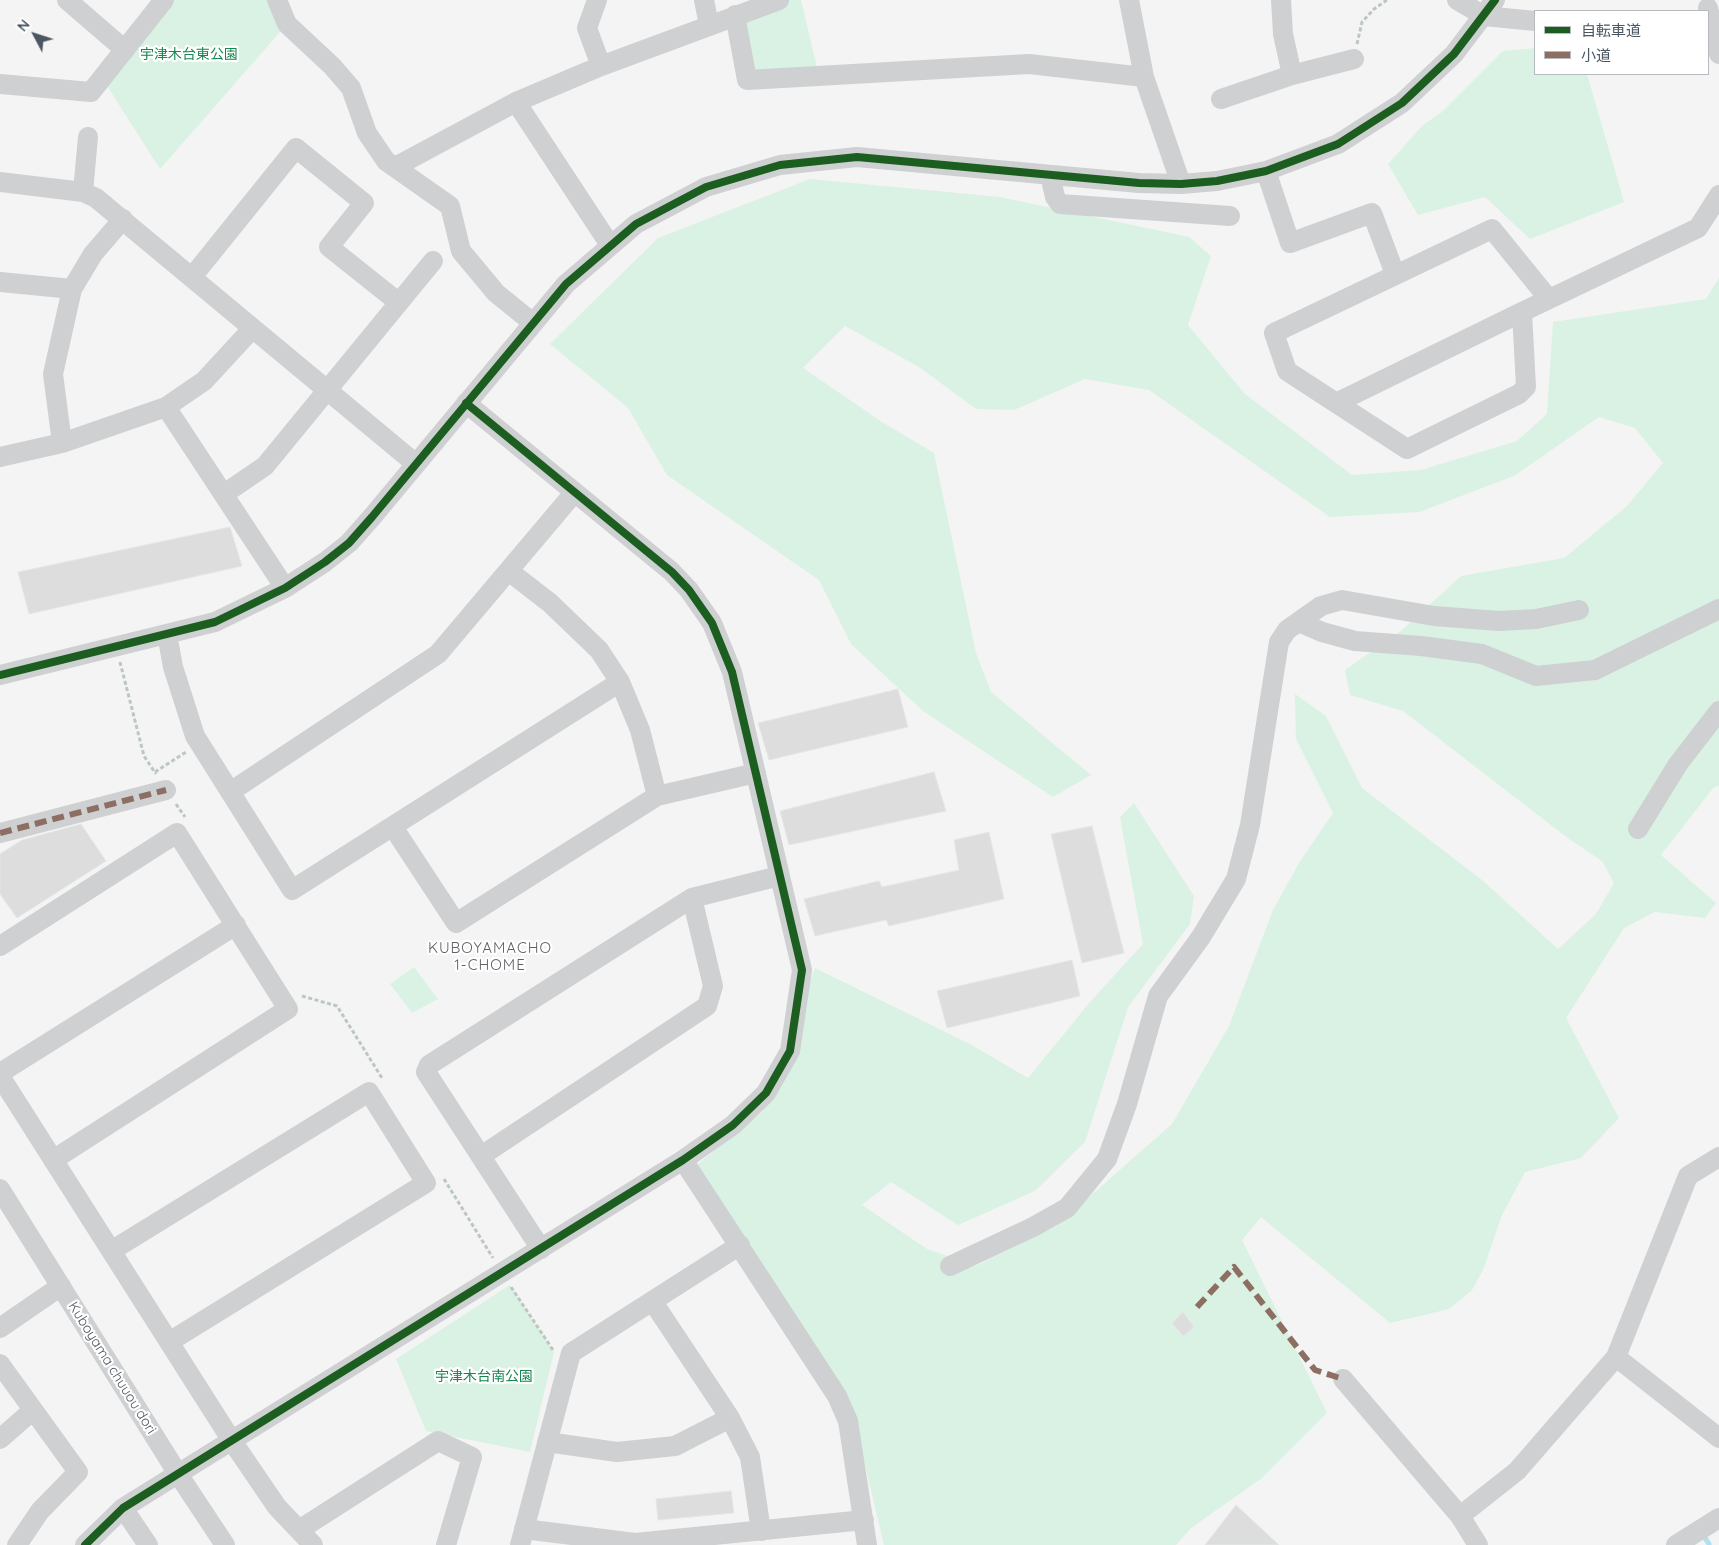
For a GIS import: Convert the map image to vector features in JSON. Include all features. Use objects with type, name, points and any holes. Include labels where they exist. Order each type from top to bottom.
[{"type":"street","points":[[67,0],[125,50]]},
{"type":"street","points":[[0,84],[91,92],[164,0]]},
{"type":"street","points":[[277,0],[288,24],[332,66],[351,88],[367,133],[386,162],[396,167],[450,206],[462,251],[496,293],[533,323]]},
{"type":"street","points":[[598,0],[587,28],[601,66]]},
{"type":"street","points":[[704,0],[708,25]]},
{"type":"street","points":[[396,167],[516,102],[601,66],[779,0]]},
{"type":"street","points":[[1129,0],[1144,77],[1181,184]]},
{"type":"street","points":[[1281,0],[1283,34],[1292,75]]},
{"type":"street","points":[[1457,0],[1534,21]]},
{"type":"street","points":[[0,675],[215,622],[285,588],[325,562],[349,543],[566,284],[636,224],[706,186],[755,170],[794,162],[831,158],[874,158],[1139,183],[1181,184],[1217,181],[1266,171],[1326,149],[1381,118],[1436,73],[1471,35],[1490,8]]},
{"type":"street","points":[[735,15],[748,80],[1029,64],[1144,77]]},
{"type":"street","points":[[1709,16],[1719,54]]},
{"type":"street","points":[[1221,100],[1292,75],[1354,59]]},
{"type":"street","points":[[516,102],[610,245]]},
{"type":"street","points":[[83,192],[88,137]]},
{"type":"street","points":[[192,277],[296,148],[364,203],[329,247],[398,302]]},
{"type":"street","points":[[1266,171],[1290,243],[1372,214],[1395,274]]},
{"type":"street","points":[[1050,175],[1055,197],[1060,204],[1230,216]]},
{"type":"street","points":[[0,182],[83,192],[96,198],[416,464]]},
{"type":"street","points":[[1336,403],[1548,298],[1698,228],[1719,195]]},
{"type":"street","points":[[62,443],[53,374],[72,289],[93,254],[123,219]]},
{"type":"street","points":[[1522,312],[1526,387],[1519,394],[1407,449],[1287,371],[1274,333],[1492,229],[1548,298]]},
{"type":"street","points":[[224,494],[264,466],[433,261]]},
{"type":"street","points":[[0,282],[72,289]]},
{"type":"street","points":[[0,457],[62,443],[166,407],[204,381],[252,329]]},
{"type":"street","points":[[84,1545],[123,1508],[683,1160],[733,1125],[766,1093],[790,1051],[802,970],[732,672],[712,623],[689,590],[672,572],[466,403]]},
{"type":"street","points":[[166,407],[285,588]]},
{"type":"street","points":[[230,792],[438,654],[510,572],[574,493]]},
{"type":"street","points":[[510,572],[550,603],[598,650],[620,682],[640,730],[657,796]]},
{"type":"street","points":[[950,1266],[1033,1227],[1067,1208],[1089,1184],[1107,1159],[1127,1104],[1158,996],[1201,937],[1236,879],[1250,825],[1279,642],[1287,630],[1321,606],[1342,600],[1434,616],[1498,621],[1536,619],[1579,610]]},
{"type":"street","points":[[1299,622],[1322,632],[1355,641],[1421,646],[1482,654],[1536,676],[1595,670],[1719,609]]},
{"type":"street","points":[[167,634],[173,667],[195,736],[292,890],[620,682]]},
{"type":"street","points":[[1638,829],[1678,764],[1719,711]]},
{"type":"street","points":[[393,827],[456,923],[657,796],[756,773]]},
{"type":"street","points":[[0,832],[166,790]]},
{"type":"street","points":[[0,946],[177,833],[288,1009],[53,1160]]},
{"type":"street","points":[[541,1249],[426,1072],[429,1065],[692,898],[779,876]]},
{"type":"street","points":[[481,1156],[707,1006],[713,986],[692,898]]},
{"type":"street","points":[[0,1073],[236,925]]},
{"type":"street","points":[[0,1076],[232,1441],[277,1507],[313,1545]]},
{"type":"street","points":[[111,1251],[369,1092],[426,1183],[169,1342]]},
{"type":"street","points":[[1460,1516],[1517,1471],[1616,1356],[1688,1176],[1719,1157]]},
{"type":"street","points":[[683,1160],[740,1244],[837,1396],[848,1421],[867,1545]]},
{"type":"street","name":"Kuboyama chuuou dori","points":[[0,1189],[178,1474],[225,1545]]},
{"type":"street","points":[[740,1244],[653,1302],[571,1353],[522,1537],[635,1543],[864,1520]]},
{"type":"street","points":[[0,1328],[61,1286]]},
{"type":"street","points":[[653,1302],[730,1418],[750,1457],[761,1531]]},
{"type":"street","points":[[1616,1356],[1719,1438]]},
{"type":"street","points":[[0,1364],[32,1411],[78,1472],[40,1511],[17,1545]]},
{"type":"street","points":[[1343,1379],[1460,1516],[1478,1545]]},
{"type":"street","points":[[0,1439],[32,1411]]},
{"type":"street","points":[[548,1442],[618,1452],[675,1446],[730,1418]]},
{"type":"street","points":[[299,1530],[438,1441],[472,1457],[446,1545]]},
{"type":"street","points":[[123,1508],[148,1545]]},
{"type":"street","points":[[1676,1545],[1719,1518]]},
{"type":"path","points":[[1354,59],[1362,22],[1374,9],[1387,0]]},
{"type":"path","points":[[155,772],[199,743]]},
{"type":"green space","name":"宇津木台東公園","points":[[166,0],[275,0],[287,24],[160,169],[102,78]]},
{"type":"green space","points":[[779,0],[801,0],[819,76],[747,80],[735,15]]},
{"type":"green space","points":[[1534,48],[1534,75],[1587,75],[1624,202],[1530,239],[1485,197],[1418,215],[1388,164],[1423,125],[1442,112],[1503,51]]},
{"type":"green space","points":[[810,179],[1000,197],[1189,237],[1211,256],[1188,325],[1245,394],[1352,475],[1421,470],[1517,441],[1547,414],[1553,322],[1706,299],[1719,278],[1719,786],[1714,787],[1661,855],[1716,903],[1705,918],[1655,912],[1624,928],[1566,1018],[1619,1118],[1581,1158],[1525,1172],[1502,1215],[1483,1270],[1472,1290],[1449,1309],[1390,1323],[1261,1217],[1242,1240],[1327,1413],[1262,1478],[1191,1528],[1176,1545],[884,1545],[851,1407],[693,1168],[762,1112],[815,968],[970,1044],[1028,1078],[1090,1002],[1143,944],[1120,817],[1134,803],[1194,896],[1190,924],[1128,1007],[1085,1142],[1035,1191],[958,1225],[891,1182],[862,1205],[927,1249],[976,1266],[1056,1226],[1172,1124],[1229,1026],[1273,910],[1299,863],[1333,813],[1296,739],[1295,694],[1326,716],[1362,788],[1482,880],[1558,949],[1596,914],[1614,883],[1602,861],[1569,839],[1403,711],[1350,695],[1345,670],[1401,631],[1461,576],[1564,558],[1627,506],[1663,463],[1635,428],[1599,417],[1514,476],[1419,512],[1330,517],[1149,390],[1085,379],[1014,410],[976,409],[919,367],[845,326],[803,368],[882,422],[934,453],[976,653],[991,692],[1091,775],[1053,797],[923,711],[851,644],[819,580],[667,475],[628,408],[550,344],[658,238]]},
{"type":"green space","points":[[414,967],[438,999],[412,1013],[390,984]]},
{"type":"green space","name":"宇津木台南公園","points":[[510,1285],[554,1352],[530,1452],[426,1431],[396,1359]]},
{"type":"building","points":[[230,527],[242,566],[29,614],[18,572]]},
{"type":"building","points":[[898,689],[908,727],[769,760],[758,723]]},
{"type":"building","points":[[934,772],[946,811],[789,845],[780,811]]},
{"type":"building","points":[[81,824],[106,861],[17,918],[0,894],[0,854],[22,840]]},
{"type":"building","points":[[1092,826],[1124,953],[1082,963],[1051,834]]},
{"type":"building","points":[[989,832],[1004,899],[889,926],[886,920],[815,936],[804,899],[879,881],[882,887],[959,870],[954,840]]},
{"type":"building","points":[[1072,960],[1080,996],[947,1028],[937,991]]},
{"type":"building","points":[[1183,1312],[1194,1327],[1183,1336],[1172,1323]]},
{"type":"building","points":[[731,1491],[734,1513],[658,1520],[656,1499]]},
{"type":"building","points":[[1236,1505],[1279,1545],[1205,1545]]},
{"type":"waterway","points":[[1703,1535],[1709,1544]]},
{"type":"marked path","points":[[0,833],[166,790]]},
{"type":"marked path","points":[[1197,1307],[1234,1267],[1315,1370],[1343,1379]]},
{"type":"cycle path","points":[[0,675],[215,622],[285,588],[325,562],[349,543],[372,517],[566,284],[636,224],[706,187],[780,165],[857,157],[1139,183],[1181,184],[1217,181],[1266,171],[1338,144],[1402,103],[1454,54],[1495,0]]},
{"type":"cycle path","points":[[85,1545],[123,1508],[683,1160],[733,1125],[766,1093],[790,1051],[802,970],[732,672],[712,623],[689,590],[672,572],[466,403]]},
{"type":"district","name":"KUBOYAMACHO 1-CHOME","points":[[490,956]]}]
